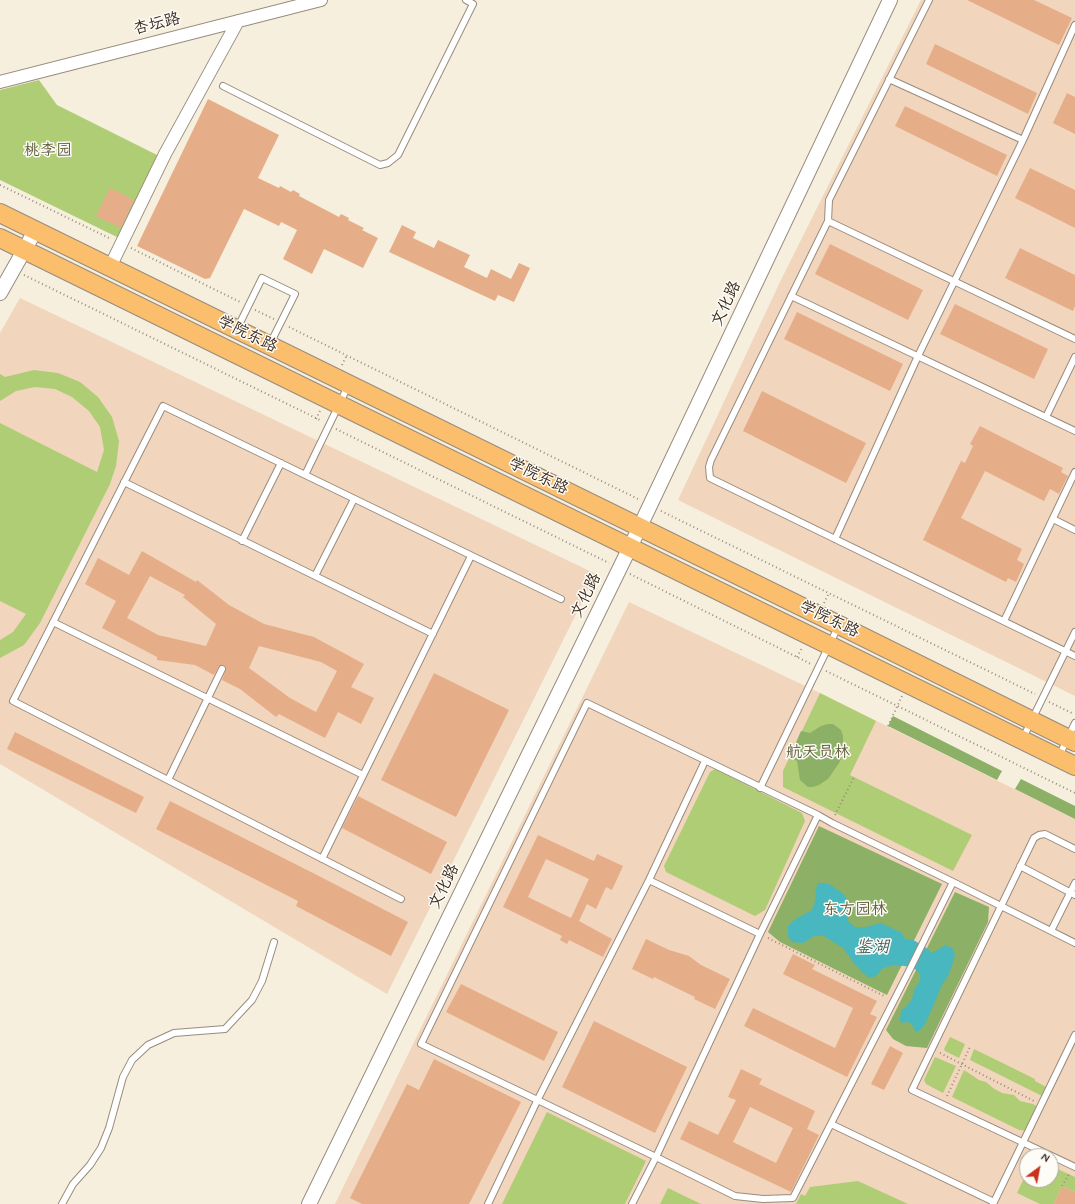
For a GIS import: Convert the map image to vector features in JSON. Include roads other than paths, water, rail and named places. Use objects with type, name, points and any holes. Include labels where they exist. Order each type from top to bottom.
[{"type":"main road","name":"学院东路","points":[[0,213],[640,526],[1032,721],[1073,735]]},
{"type":"main road","name":"学院东路","points":[[0,238],[1075,766]]},
{"type":"street","name":"杏坛路","points":[[0,82],[321,0]]},
{"type":"street","name":"文化路","points":[[309,1204],[630,547],[890,0]]},
{"type":"street","points":[[110,267],[165,154],[238,21]]},
{"type":"street","points":[[0,293],[35,231]]},
{"type":"lane","points":[[223,86],[380,165],[388,163],[398,155],[472,4],[466,0]]},
{"type":"lane","points":[[929,0],[829,200],[828,221],[711,460],[709,467],[710,478],[1075,656]]},
{"type":"lane","points":[[835,539],[918,356],[1023,140],[1075,25]]},
{"type":"lane","points":[[889,79],[1023,140]]},
{"type":"lane","points":[[828,221],[1075,339]]},
{"type":"lane","points":[[237,330],[262,278],[282,287],[294,294],[270,346]]},
{"type":"lane","points":[[791,296],[1075,432]]},
{"type":"lane","points":[[1046,417],[1075,357]]},
{"type":"lane","points":[[305,475],[348,384]]},
{"type":"lane","points":[[401,899],[13,701],[163,406],[562,599]]},
{"type":"lane","points":[[242,541],[280,463]]},
{"type":"lane","points":[[1004,621],[1075,472]]},
{"type":"lane","points":[[124,482],[433,634]]},
{"type":"lane","points":[[315,576],[354,499]]},
{"type":"lane","points":[[1053,519],[1075,530]]},
{"type":"lane","points":[[322,859],[471,556]]},
{"type":"lane","points":[[53,622],[363,775]]},
{"type":"lane","points":[[760,788],[839,625]]},
{"type":"lane","points":[[1022,740],[1075,632]]},
{"type":"lane","points":[[168,780],[222,669]]},
{"type":"lane","points":[[953,882],[794,1198],[763,1199],[735,1196],[656,1156],[421,1044],[587,703],[818,815],[832,823],[953,882],[1075,943]]},
{"type":"lane","points":[[1058,758],[1073,735]]},
{"type":"lane","points":[[488,1204],[538,1099],[649,880],[705,761]]},
{"type":"lane","points":[[632,1204],[818,815]]},
{"type":"lane","points":[[1074,1166],[912,1090],[1034,838],[1045,834],[1075,849]]},
{"type":"lane","points":[[1020,866],[1073,894]]},
{"type":"lane","points":[[649,880],[760,934]]},
{"type":"lane","points":[[1051,931],[1073,894],[1075,883]]},
{"type":"lane","points":[[62,1204],[73,1184],[101,1148],[123,1077],[132,1060],[148,1045],[174,1033],[225,1029],[252,1000],[262,981],[274,942]]},
{"type":"lane","points":[[831,1124],[993,1203],[1075,1035]]},
{"type":"water","name":"鉴湖","points":[[818,883],[827,883],[846,897],[848,905],[848,921],[855,927],[866,927],[881,923],[902,933],[905,939],[913,940],[924,946],[932,953],[946,945],[953,949],[955,955],[949,974],[942,985],[927,1020],[923,1027],[917,1032],[914,1030],[912,1024],[908,1022],[901,1023],[900,1018],[901,1011],[912,999],[914,990],[920,981],[920,974],[915,969],[894,965],[883,968],[876,976],[869,978],[854,963],[843,948],[824,936],[814,936],[803,943],[792,942],[788,936],[788,926],[794,920],[812,910]]},
{"type":"park label","name":"桃李园","points":[[48,152]]},
{"type":"park label","name":"航天员林","points":[[818,754]]},
{"type":"park label","name":"东方园林","points":[[855,911]]}]
